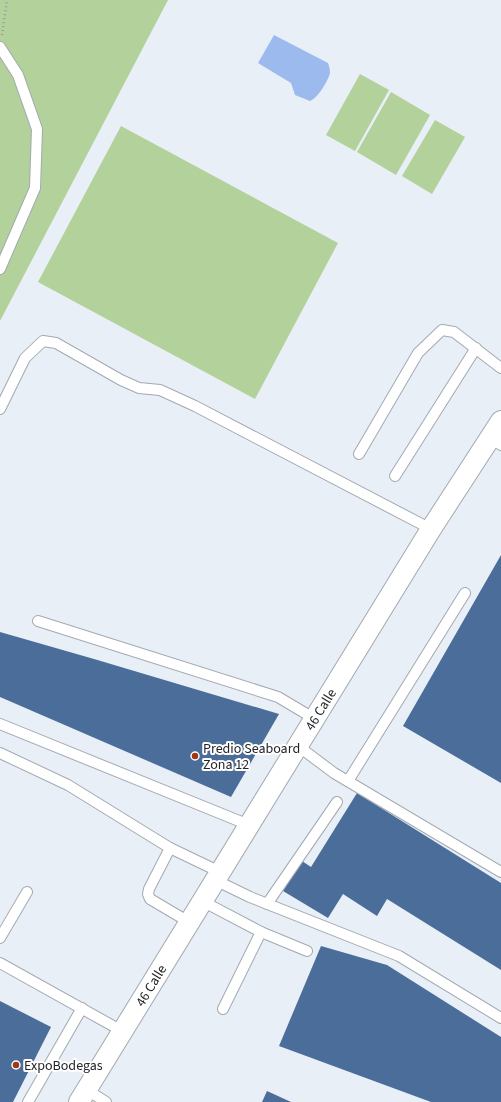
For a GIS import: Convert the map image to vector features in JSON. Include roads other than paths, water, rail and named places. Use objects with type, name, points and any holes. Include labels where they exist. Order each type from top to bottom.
[{"type":"street","name":"46 Calle","points":[[83,1096],[430,529],[496,442],[501,421]]},
{"type":"lane","points":[[0,47],[18,75],[37,129],[35,188],[0,269]]},
{"type":"lane","points":[[359,454],[418,353],[442,330],[454,332],[501,368]]},
{"type":"lane","points":[[0,409],[25,358],[43,342],[56,343],[121,380],[139,388],[160,390],[195,406],[430,529]]},
{"type":"lane","points":[[395,476],[476,348]]},
{"type":"lane","points":[[348,781],[465,593]]},
{"type":"lane","points":[[38,620],[278,697],[315,719]]},
{"type":"lane","points":[[0,724],[249,825]]},
{"type":"lane","points":[[298,746],[334,773],[501,872]]},
{"type":"lane","points":[[0,753],[68,785],[170,848],[267,904],[399,956],[501,1018]]},
{"type":"lane","points":[[267,904],[337,802]]},
{"type":"lane","points":[[170,848],[149,889],[148,894],[150,899],[189,922]]},
{"type":"lane","points":[[0,938],[27,892]]},
{"type":"lane","points":[[202,901],[261,932],[307,951]]},
{"type":"lane","points":[[223,1009],[261,932]]},
{"type":"lane","points":[[0,963],[122,1031]]},
{"type":"lane","points":[[28,1102],[82,1008]]},
{"type":"lane","points":[[83,1096],[106,1102]]},
{"type":"water","points":[[274,35],[328,63],[330,73],[325,85],[310,101],[295,95],[291,83],[258,63]]},
{"type":"place","name":"Predio Seaboard Zona 12","points":[[195,756]]},
{"type":"place","name":"ExpoBodegas","points":[[16,1065]]}]
